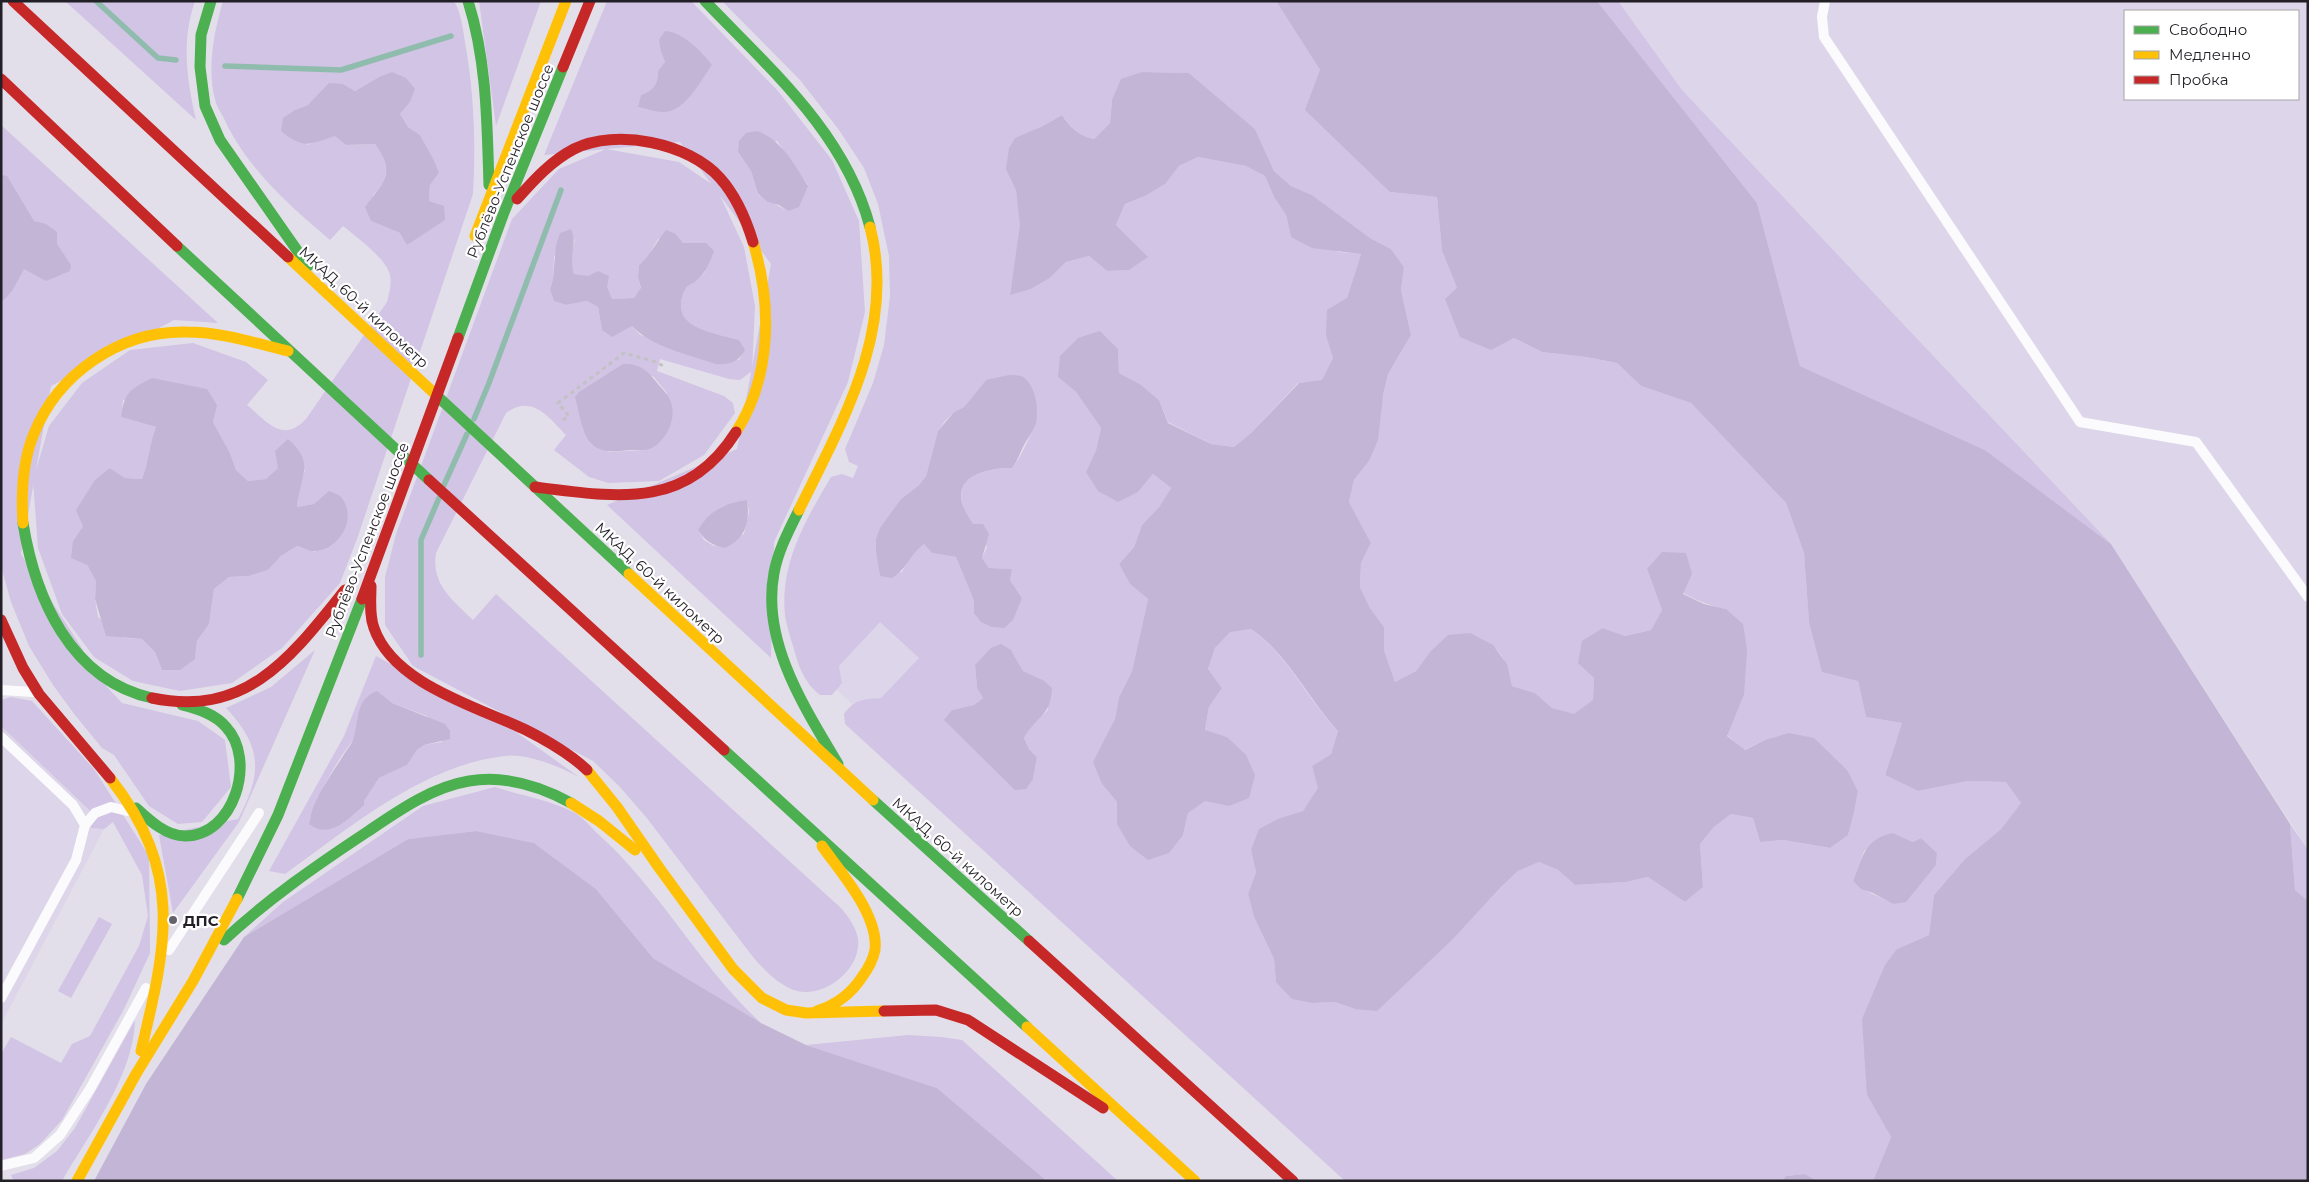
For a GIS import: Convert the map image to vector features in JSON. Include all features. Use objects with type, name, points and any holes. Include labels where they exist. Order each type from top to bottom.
[{"type":"main road","name":"МКАД, 60-й километр","points":[[13,1],[842,772],[1293,1181]]},
{"type":"main road","points":[[211,1],[201,35],[200,67],[205,106],[225,148],[328,294]]},
{"type":"main road","points":[[468,1],[474,18],[484,77],[489,198]]},
{"type":"main road","name":"Рублёво-Успенское шоссе","points":[[473,243],[566,1]]},
{"type":"main road","name":"Рублёво-Успенское шоссе","points":[[77,1181],[136,1074],[193,981],[278,815],[372,572],[503,215],[590,1]]},
{"type":"main road","points":[[705,1],[816,119],[840,154],[856,184],[867,216],[874,248],[875,311],[870,347],[860,381],[840,426],[782,543],[774,572],[771,600],[782,657],[796,691],[842,772]]},
{"type":"main road","points":[[1,79],[290,353],[1195,1181]]},
{"type":"main road","points":[[503,215],[532,180],[551,163],[578,147],[598,140],[616,137],[639,140],[680,152],[699,161],[714,172],[728,188],[741,210],[753,240],[761,271],[765,305],[766,341],[763,368],[755,397],[728,445],[709,464],[686,481],[661,491],[634,495],[532,484]]},
{"type":"main road","points":[[1,620],[15,653],[38,692],[118,789],[156,826],[185,836],[199,834],[214,825],[227,811],[237,790],[241,765],[239,748],[230,731],[216,718],[198,709],[150,698],[107,679],[70,646],[55,621],[40,587],[28,551],[22,517],[23,477],[29,446],[41,419],[58,393],[90,361],[118,344],[144,336],[173,332],[198,332],[290,353]]},
{"type":"main road","points":[[416,398],[426,371]]},
{"type":"main road","name":"Рублёво-Успенское шоссе","points":[[392,462],[402,435]]},
{"type":"main road","points":[[372,572],[371,610],[374,630],[382,646],[393,660],[409,674],[432,687],[522,726],[576,760],[612,800],[664,875],[736,972],[756,993],[770,1004],[788,1012],[809,1014],[905,1009],[936,1010],[958,1016],[978,1025],[1147,1138]]},
{"type":"main road","name":"Рублёво-Успенское шоссе","points":[[175,703],[209,701],[236,693],[262,679],[289,657],[347,586],[331,628]]},
{"type":"main road","points":[[193,981],[224,940],[252,913],[295,879],[394,814],[437,791],[468,781],[495,779],[522,783],[553,795],[586,811],[618,835],[664,875]]},
{"type":"main road","points":[[118,789],[144,830],[154,853],[160,882],[162,920],[160,963],[136,1074]]},
{"type":"main road","points":[[217,898],[261,808]]},
{"type":"main road","points":[[809,1014],[828,1008],[854,988],[871,963],[876,946],[872,927],[862,906],[813,832]]},
{"type":"main road","name":"Рублёво-Успенское шоссе","points":[[136,1074],[171,993]]},
{"type":"lane","points":[[1825,1],[1822,17],[1824,37],[2080,422],[2196,442],[2308,597]]},
{"type":"lane","points":[[1,690],[38,692]]},
{"type":"lane","points":[[1,736],[72,805],[84,825]]},
{"type":"lane","points":[[3,992],[76,860],[84,825],[95,813],[111,808],[132,812]]},
{"type":"lane","points":[[1,1166],[34,1158],[60,1135],[90,1089],[160,963],[261,808]]},
{"type":"path","points":[[563,420],[568,416],[558,403],[624,354],[656,362],[665,367]]},
{"type":"shaded area","points":[[65,1],[195,1],[188,31],[187,60],[196,120]]},
{"type":"shaded area","points":[[223,1],[454,1],[461,21],[472,99],[474,137],[473,194],[357,539],[340,583],[282,648],[232,683],[180,691],[133,681],[94,657],[62,614],[38,548],[33,480],[49,426],[82,383],[130,350],[193,343],[246,362],[268,380],[247,405],[275,428],[290,430],[306,419],[387,302],[391,282],[387,268],[370,248],[343,226],[330,240],[273,188],[238,144],[217,106],[213,91],[212,52]],"holes":[[[379,77],[410,102],[400,114],[408,127],[420,135],[439,173],[430,185],[429,201],[400,233],[371,221],[373,195],[383,182],[386,170],[383,158],[375,144],[346,145],[336,135],[307,145],[295,110],[308,105],[343,84],[355,91]],[[123,400],[216,405],[213,422],[230,453],[236,470],[248,481],[266,479],[278,468],[305,470],[299,488],[297,507],[314,504],[315,552],[297,546],[281,556],[268,570],[249,576],[229,577],[214,589],[209,624],[197,641],[195,658],[162,670],[155,652],[142,639],[124,638],[98,617],[95,599],[96,581],[73,541],[83,526],[110,468],[125,478],[142,479],[156,427],[121,417]]]},
{"type":"shaded area","points":[[479,1],[541,1],[496,126]]},
{"type":"shaded area","points":[[607,1],[691,1],[778,91],[832,160],[859,221],[865,312],[848,382],[774,542],[771,658],[607,505],[737,449],[771,264],[680,142],[544,155]],"holes":[[[661,52],[712,65],[639,107],[641,95],[654,86],[658,71],[665,62]],[[777,141],[808,185],[788,211],[758,195],[751,171],[738,152]],[[747,500],[749,512],[744,534],[714,546],[704,540],[698,530],[708,517],[731,503]]]},
{"type":"shaded area","points":[[722,1],[1276,1],[1320,70],[1390,192],[1437,197],[1442,251],[1457,288],[1491,349],[1514,338],[1542,352],[1617,363],[1641,386],[1691,403],[1786,503],[1804,553],[1809,622],[1858,681],[1866,717],[1902,723],[1885,775],[1918,791],[1968,781],[2007,782],[2021,803],[2001,829],[1965,859],[1934,895],[1929,935],[1897,949],[1867,1095],[1891,1137],[1873,1181],[1817,1181],[1805,1174],[1786,1176],[1782,1181],[1345,1181],[845,724],[844,714],[852,705],[864,700],[881,698],[919,658],[880,622],[839,666],[842,683],[832,695],[820,695],[810,685],[800,667],[785,616],[786,578],[796,543],[804,526],[831,477],[842,474],[853,478],[858,466],[849,462],[845,449],[873,383],[884,345],[890,296],[889,256],[878,204],[864,168],[839,130],[800,80]],"holes":[[[1142,72],[1189,73],[1255,129],[1274,171],[1291,186],[1312,195],[1370,238],[1391,249],[1404,267],[1401,290],[1411,335],[1388,374],[1369,461],[1354,480],[1349,502],[1371,543],[1361,563],[1360,587],[1370,608],[1384,627],[1384,650],[1395,682],[1416,671],[1430,652],[1471,633],[1489,643],[1500,653],[1507,666],[1512,686],[1535,693],[1552,708],[1574,715],[1593,701],[1594,678],[1579,663],[1603,628],[1625,636],[1651,630],[1662,610],[1647,569],[1694,598],[1726,609],[1744,673],[1744,695],[1727,735],[1744,750],[1765,740],[1831,756],[1848,771],[1858,791],[1848,835],[1829,848],[1783,840],[1760,842],[1753,818],[1731,814],[1714,827],[1700,844],[1703,887],[1685,902],[1648,877],[1626,882],[1575,885],[1558,870],[1539,862],[1518,871],[1455,937],[1355,1009],[1335,1002],[1313,1003],[1276,982],[1274,959],[1254,917],[1248,894],[1256,872],[1251,850],[1280,818],[1303,811],[1319,788],[1312,766],[1331,754],[1338,731],[1316,705],[1287,664],[1251,629],[1230,631],[1215,648],[1208,669],[1222,688],[1209,707],[1205,731],[1227,737],[1229,806],[1205,800],[1188,813],[1183,835],[1117,824],[1117,802],[1102,784],[1105,740],[1115,719],[1119,697],[1132,671],[1148,599],[1130,584],[1119,564],[1134,547],[1142,525],[1159,507],[1171,488],[1153,474],[1138,492],[1086,472],[1096,450],[1101,428],[1076,392],[1058,377],[1118,349],[1119,373],[1140,384],[1159,400],[1168,422],[1211,444],[1234,447],[1251,433],[1298,383],[1322,381],[1333,358],[1326,336],[1347,298],[1361,254],[1339,252],[1291,237],[1286,215],[1274,197],[1265,176],[1246,166],[1198,157],[1179,166],[1164,184],[1145,196],[1125,204],[1116,225],[1147,257],[1129,270],[1107,271],[1089,256],[1066,262],[1050,278],[1031,289],[1010,294],[1021,225],[1016,190],[1041,127],[1062,115],[1076,130],[1084,136],[1094,139],[1110,123],[1112,100]],[[986,380],[1035,427],[1012,468],[995,469],[977,474],[964,485],[961,492],[966,514],[987,547],[982,558],[989,568],[1011,569],[1010,580],[1022,598],[974,613],[974,601],[956,557],[932,553],[924,544],[913,551],[902,572],[880,576],[876,539],[901,499],[919,485],[926,476],[938,431],[954,412],[964,407]],[[1011,650],[1023,671],[1043,680],[1048,710],[1030,728],[1024,738],[1029,749],[1037,757],[1033,779],[952,710],[974,705],[983,698],[977,688],[975,665]],[[1893,833],[1913,842],[1921,838],[1937,853],[1936,865],[1893,904],[1867,891],[1853,881],[1864,851]]]},
{"type":"shaded area","points":[[1276,1],[1597,1],[1757,203],[1800,366],[1985,450],[2111,544],[2290,824],[2295,890],[2308,901],[2308,1181],[1873,1181],[1891,1137],[1867,1095],[1862,1019],[1885,965],[1897,949],[1929,935],[1934,895],[1965,859],[2001,829],[2021,803],[2006,782],[1968,781],[1918,791],[1885,775],[1902,723],[1866,717],[1858,681],[1822,672],[1809,622],[1804,553],[1786,503],[1691,403],[1641,386],[1617,363],[1542,352],[1514,338],[1491,350],[1460,337],[1445,299],[1457,288],[1442,251],[1437,197],[1390,192],[1305,110],[1320,70]]},
{"type":"shaded area","points":[[1597,1],[1618,1],[1682,90],[2111,544],[1985,450],[1800,366],[1757,203]]},
{"type":"shaded area","points":[[1618,1],[2308,1],[2308,850],[2111,544],[1682,90]]},
{"type":"shaded area","points":[[665,31],[672,32],[685,39],[697,48],[712,65],[685,102],[670,111],[662,112],[638,107],[641,95],[654,86],[658,71],[665,62],[659,40]]},
{"type":"shaded area","points":[[392,72],[406,78],[415,89],[410,102],[400,114],[408,127],[420,135],[439,173],[430,185],[429,201],[444,206],[445,220],[407,245],[400,233],[371,221],[365,207],[385,178],[385,163],[375,144],[346,145],[335,136],[307,144],[296,141],[281,131],[283,118],[295,110],[308,105],[329,83],[343,84],[355,91]]},
{"type":"shaded area","points":[[1142,72],[1189,73],[1255,129],[1274,171],[1291,186],[1312,195],[1370,238],[1391,249],[1404,267],[1401,290],[1411,335],[1388,374],[1383,396],[1378,440],[1369,461],[1354,480],[1349,502],[1371,543],[1361,563],[1360,587],[1370,608],[1384,627],[1384,650],[1395,682],[1416,671],[1430,652],[1448,635],[1471,633],[1493,645],[1507,664],[1512,686],[1535,693],[1552,708],[1574,714],[1593,700],[1594,678],[1578,663],[1582,641],[1603,628],[1625,636],[1651,630],[1662,610],[1647,569],[1662,552],[1686,553],[1692,574],[1683,594],[1704,604],[1726,609],[1743,624],[1747,649],[1744,695],[1727,736],[1745,750],[1765,740],[1789,733],[1814,738],[1848,771],[1858,791],[1848,835],[1830,848],[1783,840],[1760,842],[1753,818],[1731,814],[1714,827],[1700,844],[1703,887],[1685,902],[1648,877],[1626,882],[1575,885],[1558,870],[1539,862],[1518,871],[1455,937],[1377,1011],[1355,1009],[1335,1002],[1313,1003],[1292,999],[1276,982],[1274,959],[1254,917],[1248,894],[1256,872],[1251,850],[1259,829],[1280,818],[1303,811],[1318,788],[1312,766],[1331,754],[1338,731],[1276,651],[1251,629],[1230,632],[1215,648],[1208,669],[1222,688],[1209,707],[1205,730],[1227,737],[1246,755],[1255,775],[1249,798],[1229,806],[1205,801],[1188,813],[1183,835],[1169,853],[1148,860],[1130,846],[1117,824],[1117,802],[1102,784],[1093,762],[1115,719],[1119,697],[1132,671],[1148,599],[1130,584],[1119,564],[1134,547],[1142,525],[1159,507],[1171,488],[1153,474],[1138,492],[1118,502],[1098,491],[1086,472],[1096,450],[1101,428],[1076,392],[1058,377],[1060,356],[1078,338],[1100,331],[1118,349],[1119,373],[1140,384],[1159,400],[1168,423],[1211,444],[1234,447],[1251,433],[1299,383],[1322,380],[1333,358],[1326,336],[1327,310],[1347,298],[1361,254],[1312,248],[1291,237],[1286,215],[1274,197],[1265,176],[1246,166],[1198,157],[1179,166],[1165,184],[1145,196],[1125,204],[1116,225],[1148,257],[1129,270],[1107,271],[1089,256],[1066,262],[1050,278],[1031,289],[1010,295],[1020,225],[1016,190],[1006,169],[1009,148],[1015,138],[1041,127],[1062,115],[1075,130],[1084,136],[1094,139],[1110,123],[1112,100],[1121,79]]},
{"type":"shaded area","points":[[1,125],[218,323],[174,320],[51,386],[21,554],[107,687],[122,703],[198,721],[225,740],[231,787],[202,822],[178,824],[149,806],[114,755],[102,748],[53,685],[29,646],[11,602],[1,566]]},
{"type":"shaded area","points":[[757,131],[766,135],[780,146],[808,186],[799,207],[788,211],[779,205],[768,202],[758,194],[751,171],[738,152],[739,141],[746,133]]},
{"type":"shaded area","points":[[606,149],[679,162],[716,187],[744,247],[755,306],[752,371],[740,380],[729,379],[660,359],[657,371],[724,396],[733,403],[735,413],[704,455],[659,481],[608,483],[589,477],[554,450],[566,435],[546,415],[532,407],[524,406],[506,413],[436,553],[435,564],[437,574],[445,591],[473,620],[496,594],[842,909],[856,931],[858,939],[857,951],[853,962],[837,981],[814,991],[802,992],[791,989],[775,979],[761,966],[646,817],[619,786],[593,761],[413,666],[385,625],[385,577],[396,534],[512,219],[559,169]],"holes":[[[676,234],[683,243],[706,243],[705,272],[684,291],[681,303],[682,313],[687,320],[703,330],[739,340],[744,350],[739,360],[640,335],[632,326],[602,330],[598,307],[587,301],[566,305],[554,301],[550,290],[553,279],[554,256],[575,239],[570,263],[574,274],[587,276],[597,281],[606,289],[612,299],[634,298],[641,289],[638,277],[639,265],[647,258],[658,239]],[[653,376],[667,393],[644,450],[609,452],[583,430],[576,397]]]},
{"type":"shaded area","points":[[1,175],[7,176],[34,221],[46,224],[57,232],[57,244],[71,265],[70,271],[46,281],[24,269],[12,291],[4,300],[1,300]]},
{"type":"shaded area","points":[[571,229],[574,240],[572,268],[574,274],[588,276],[598,271],[609,276],[607,287],[612,299],[634,298],[641,288],[638,277],[639,265],[666,230],[676,234],[683,243],[706,243],[714,251],[703,274],[684,291],[681,303],[682,313],[687,320],[703,330],[739,340],[745,350],[733,362],[716,364],[660,345],[640,334],[632,326],[612,337],[602,330],[598,307],[587,301],[566,305],[554,301],[550,290],[553,279],[556,245],[560,233]]},
{"type":"shaded area","points":[[623,364],[639,366],[647,372],[671,402],[673,411],[669,428],[659,443],[650,449],[604,450],[589,441],[582,426],[575,397],[579,392]]},
{"type":"shaded area","points":[[1009,375],[1021,376],[1030,385],[1036,398],[1037,406],[1035,426],[1012,468],[995,469],[977,474],[969,479],[961,493],[963,506],[973,524],[983,524],[989,534],[982,558],[989,568],[1012,569],[1010,580],[1022,598],[1013,620],[1004,628],[992,627],[981,622],[974,613],[974,601],[956,557],[932,553],[924,544],[892,578],[880,576],[876,539],[880,528],[901,499],[919,485],[926,476],[938,431],[954,412],[964,407],[986,380]]},
{"type":"shaded area","points":[[152,378],[207,389],[217,405],[213,422],[230,453],[236,470],[248,481],[266,479],[278,468],[275,451],[288,439],[297,448],[304,463],[297,507],[314,504],[329,491],[340,496],[348,513],[344,531],[332,545],[313,551],[297,546],[281,556],[268,570],[249,576],[229,577],[214,589],[209,624],[197,641],[195,659],[180,670],[162,670],[155,652],[142,639],[106,636],[95,599],[96,581],[87,565],[71,558],[73,541],[83,526],[76,510],[95,480],[110,468],[125,478],[142,479],[156,427],[121,417],[124,402],[130,392]]},
{"type":"shaded area","points":[[747,500],[747,522],[738,539],[725,548],[709,542],[703,537],[698,530],[707,518],[725,505]]},
{"type":"shaded area","points":[[880,621],[919,658],[881,698],[864,699],[852,704],[836,689],[842,683],[839,666]]},
{"type":"shaded area","points":[[1001,644],[1011,650],[1023,671],[1043,680],[1052,688],[1051,698],[1046,711],[1024,738],[1029,749],[1037,757],[1033,779],[1026,789],[1015,790],[944,720],[952,710],[974,705],[983,698],[977,688],[975,665],[991,648]]},
{"type":"shaded area","points":[[315,650],[239,822],[173,913],[159,835],[238,819],[252,788],[255,760],[252,748],[247,735],[226,708],[271,687]]},
{"type":"shaded area","points":[[376,656],[516,732],[579,777],[550,764],[519,756],[500,756],[454,768],[428,779],[378,808],[285,874],[269,871],[344,736]],"holes":[[[392,703],[427,716],[442,742],[424,745],[417,750],[407,765],[379,778],[364,801],[309,824],[315,804],[342,756],[355,738]]]},
{"type":"shaded area","points":[[377,691],[392,703],[445,724],[450,731],[450,739],[424,745],[417,750],[407,765],[379,778],[364,801],[364,805],[338,826],[324,830],[317,828],[309,824],[314,806],[322,789],[352,742],[361,705],[370,695]]},
{"type":"shaded area","points":[[11,697],[32,701],[94,769],[149,856],[150,953],[124,1009],[62,1120],[40,1144],[25,1154],[1,1160],[1,1054],[11,1037],[61,1063],[72,1044],[90,1036],[139,946],[148,916],[142,875],[113,822],[104,829],[91,828],[89,810],[1,726],[1,700]]},
{"type":"shaded area","points":[[1,726],[89,811],[91,828],[104,829],[1,1024]]},
{"type":"shaded area","points":[[495,787],[562,807],[582,818],[620,855],[718,977],[761,1023],[653,958],[596,889],[534,843],[476,831],[408,839],[244,937],[283,902],[423,806]]},
{"type":"shaded area","points":[[2290,824],[2308,850],[2308,901],[2295,890]]},
{"type":"shaded area","points":[[476,831],[534,843],[596,889],[653,958],[761,1023],[806,1045],[937,1088],[1047,1181],[94,1181],[146,1084],[244,937],[408,839]]},
{"type":"shaded area","points":[[1893,833],[1913,842],[1921,838],[1937,853],[1936,865],[1906,902],[1893,904],[1861,889],[1853,881],[1862,857],[1870,844],[1883,836]]},
{"type":"shaded area","points":[[99,917],[112,924],[71,998],[58,991]]},
{"type":"shaded area","points":[[135,1020],[133,1041],[119,1083],[97,1124],[62,1181],[14,1181],[11,1175],[34,1168],[57,1151],[75,1128]]},
{"type":"shaded area","points":[[908,1035],[962,1040],[1118,1181],[1047,1181],[937,1088],[806,1045]]},
{"type":"shaded area","points":[[1805,1174],[1817,1181],[1782,1181],[1786,1176]]},
{"type":"waterway","points":[[96,1],[158,58],[176,60]]},
{"type":"waterway","points":[[225,66],[341,70],[451,36]]},
{"type":"waterway","points":[[474,419],[561,190]]},
{"type":"waterway","points":[[444,485],[467,434]]},
{"type":"waterway","points":[[421,655],[421,540],[439,498]]},
{"type":"traffic: fast","points":[[211,1],[201,35],[200,67],[205,106],[220,140],[308,266]]},
{"type":"traffic: fast","points":[[468,1],[479,46],[485,92],[489,185]]},
{"type":"traffic: fast","points":[[705,1],[779,78],[824,132],[843,162],[858,193],[870,227]]},
{"type":"traffic: fast","points":[[458,338],[503,215],[563,67]]},
{"type":"traffic: fast","points":[[177,246],[429,480]]},
{"type":"traffic: fast","points":[[435,394],[629,574]]},
{"type":"traffic: fast","points":[[799,510],[781,549],[774,573],[772,599],[774,624],[780,649],[789,673],[812,720],[838,764]]},
{"type":"traffic: fast","points":[[23,523],[37,579],[47,606],[61,632],[78,654],[99,673],[123,688],[152,698]]},
{"type":"traffic: fast","points":[[237,899],[278,815],[362,599]]},
{"type":"traffic: fast","points":[[136,808],[165,830],[185,836],[202,833],[216,824],[228,810],[240,776],[240,758],[235,741],[222,722],[200,710],[182,705]]},
{"type":"traffic: fast","points":[[724,750],[1027,1027]]},
{"type":"traffic: fast","points":[[224,940],[293,883],[403,808],[429,794],[469,781],[496,780],[522,783],[571,803]]},
{"type":"traffic: fast","points":[[873,800],[1029,941]]},
{"type":"traffic: slow","points":[[475,236],[566,1]]},
{"type":"traffic: slow","points":[[799,510],[847,409],[861,374],[871,338],[876,302],[876,265],[870,227]]},
{"type":"traffic: slow","points":[[736,432],[748,410],[757,387],[765,339],[763,290],[753,242]]},
{"type":"traffic: slow","points":[[288,257],[435,394]]},
{"type":"traffic: slow","points":[[23,523],[23,479],[33,436],[44,414],[58,393],[75,375],[94,360],[115,348],[138,339],[162,333],[200,332],[251,341],[288,351]]},
{"type":"traffic: slow","points":[[629,574],[873,800]]},
{"type":"traffic: slow","points":[[587,770],[617,807],[733,969],[762,998],[786,1010],[806,1013],[884,1011]]},
{"type":"traffic: slow","points":[[110,778],[134,812],[150,845],[159,877],[163,909],[158,976],[141,1051]]},
{"type":"traffic: slow","points":[[571,803],[599,821],[635,850]]},
{"type":"traffic: slow","points":[[817,1011],[837,1002],[853,989],[868,968],[875,950],[875,937],[865,909],[822,846]]},
{"type":"traffic: slow","points":[[77,1181],[136,1074],[193,981],[237,899]]},
{"type":"traffic: slow","points":[[1027,1027],[1195,1181]]},
{"type":"traffic: jam","points":[[13,1],[288,257]]},
{"type":"traffic: jam","points":[[563,67],[590,1]]},
{"type":"traffic: jam","points":[[1,79],[177,246]]},
{"type":"traffic: jam","points":[[517,199],[550,165],[574,149],[591,143],[610,140],[651,143],[671,148],[690,156],[707,166],[720,178],[740,208],[753,242]]},
{"type":"traffic: jam","points":[[362,599],[458,338]]},
{"type":"traffic: jam","points":[[535,487],[593,494],[621,495],[647,493],[672,487],[695,475],[716,457],[736,432]]},
{"type":"traffic: jam","points":[[429,480],[724,750]]},
{"type":"traffic: jam","points":[[371,586],[372,623],[384,648],[399,664],[418,679],[439,691],[542,738],[566,753],[587,770]]},
{"type":"traffic: jam","points":[[152,698],[185,702],[215,699],[241,690],[264,676],[286,658],[306,638],[345,590]]},
{"type":"traffic: jam","points":[[1,620],[23,668],[39,694],[110,778]]},
{"type":"traffic: jam","points":[[1029,941],[1293,1181]]},
{"type":"traffic: jam","points":[[884,1011],[936,1010],[968,1020],[1103,1108]]},
{"type":"place","name":"ДПС","points":[[173,920]]}]
